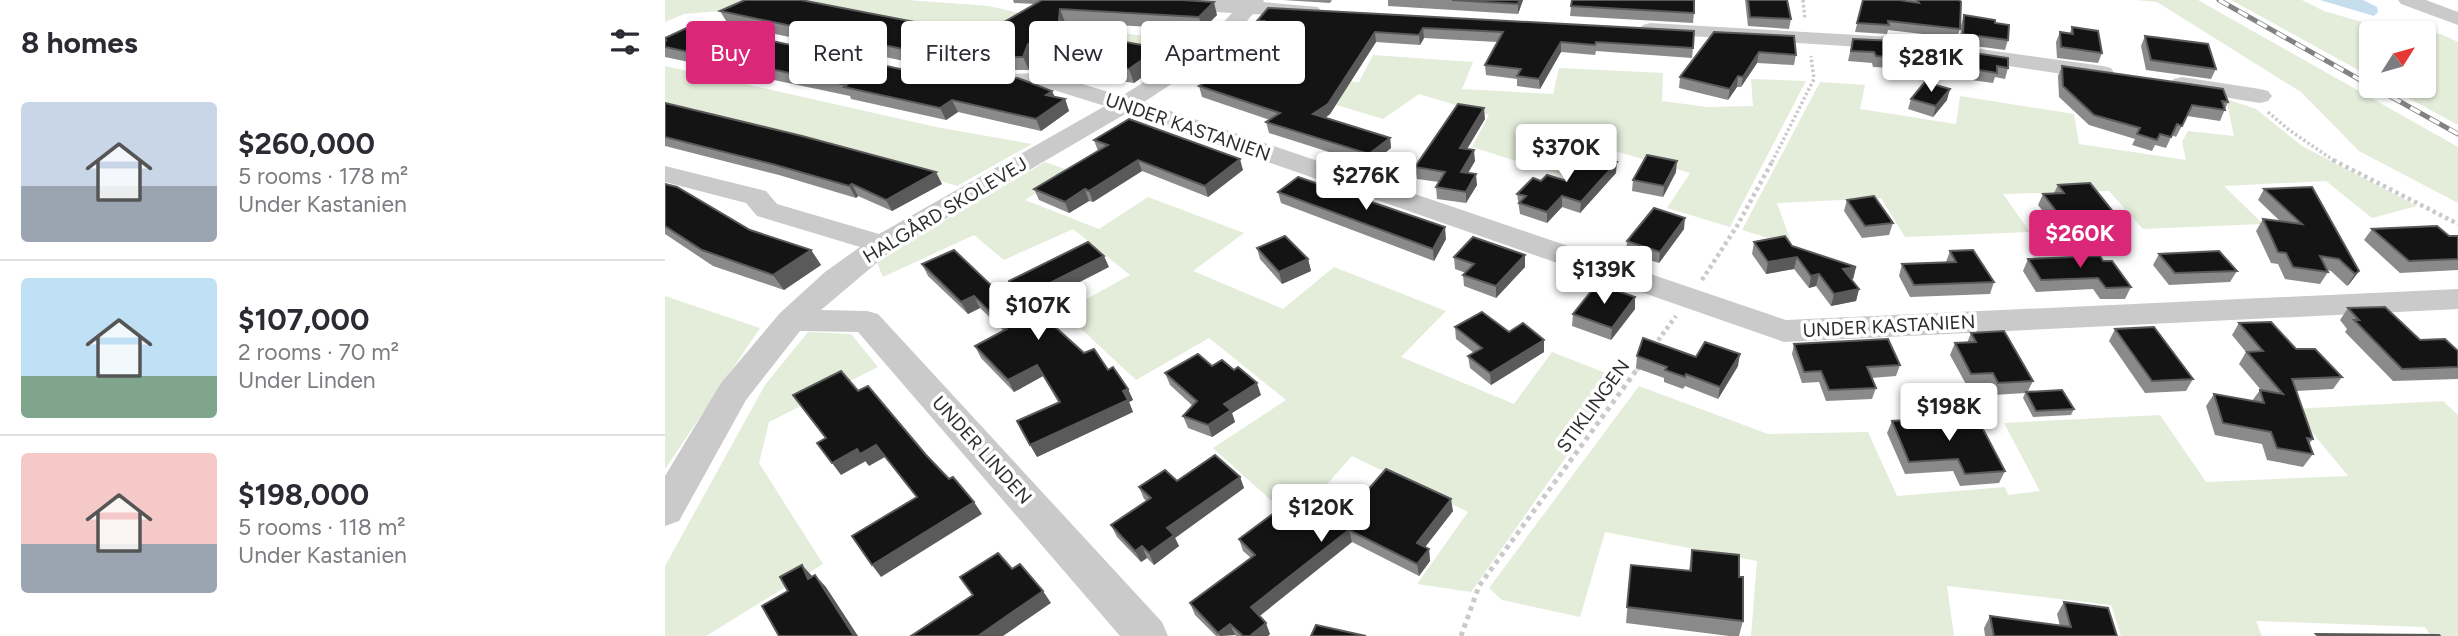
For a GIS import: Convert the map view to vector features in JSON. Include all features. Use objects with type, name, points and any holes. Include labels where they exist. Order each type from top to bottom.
[{"type":"street","points":[[1116,0],[1252,4],[1328,12]]},
{"type":"street","points":[[2408,0],[2458,19]]},
{"type":"street","name":"HALGÅRD SKOLEVEJ","points":[[665,510],[733,392],[791,320],[836,279],[882,244],[1125,104],[1188,63],[1223,36],[1252,4]]},
{"type":"street","points":[[1623,27],[1892,43],[2128,77]]},
{"type":"street","name":"UNDER KASTANIEN","points":[[1015,80],[1046,80],[1125,104],[1784,331],[2458,299]]},
{"type":"street","points":[[2155,80],[2260,96]]},
{"type":"street","points":[[665,174],[756,197],[767,209],[882,244]]},
{"type":"street","name":"UNDER LINDEN","points":[[791,320],[867,322],[1147,636]]},
{"type":"path","name":"STIKLINGEN","points":[[1651,351],[1737,226],[1802,107],[1814,79],[1803,0]]},
{"type":"path","points":[[2260,96],[2268,113],[2309,146],[2458,224]]},
{"type":"path","name":"STIKLINGEN","points":[[1461,636],[1479,586],[1643,362]]},
{"type":"green space","points":[[665,0],[767,0],[721,11],[684,14],[665,22]]},
{"type":"green space","points":[[772,0],[907,0],[989,6],[1054,21],[1029,21],[1029,37],[1015,36],[1015,21],[901,21],[901,27],[887,24],[887,21],[873,21]]},
{"type":"green space","points":[[2135,0],[2198,0],[2359,91],[2359,98],[2371,98],[2458,147],[2458,203],[2359,151],[2301,92],[2157,2]]},
{"type":"green space","points":[[2231,0],[2302,0],[2324,11],[2359,21],[2359,70]]},
{"type":"green space","points":[[2436,33],[2458,42],[2458,125],[2408,98],[2436,98]]},
{"type":"green space","points":[[1127,34],[1141,36],[1141,50],[1127,46]]},
{"type":"green space","points":[[1373,55],[1473,62],[1462,89],[1553,94],[1559,68],[1663,73],[1662,101],[1707,107],[1753,106],[1751,79],[1806,81],[1730,227],[1667,208],[1690,173],[1591,144],[1571,178],[1472,147],[1489,115],[1419,94],[1383,119],[1266,84],[1305,84],[1305,79],[1359,82]]},
{"type":"green space","points":[[665,66],[686,71],[686,84],[745,84],[936,127],[1032,144],[957,186],[898,168],[665,108]]},
{"type":"green space","points":[[1820,82],[1865,85],[1860,109],[1956,124],[1960,96],[2074,114],[2079,144],[2186,160],[2182,142],[2188,131],[2234,136],[2226,99],[2256,109],[2302,146],[2417,206],[2372,218],[2326,181],[2224,186],[2263,224],[2143,229],[2109,191],[2003,194],[2030,232],[1905,237],[1881,198],[1777,203],[1792,245],[1742,230]]},
{"type":"green space","points":[[1045,162],[1071,171],[1025,200],[1099,229],[1148,197],[1244,233],[1193,271],[1283,309],[1334,267],[1446,311],[1401,357],[1514,404],[1552,352],[1621,379],[1471,592],[1417,584],[1468,512],[1352,456],[1294,521],[1213,448],[1286,400],[1209,338],[1136,380],[1063,312],[1130,275],[1073,229],[1004,260],[974,235],[883,277],[877,263],[916,237]]},
{"type":"green space","points":[[665,296],[760,328],[665,469]]},
{"type":"green space","points":[[808,332],[851,334],[878,367],[769,422],[759,463],[823,564],[706,636],[665,636],[665,566],[765,385]]},
{"type":"green space","points":[[1639,386],[1768,434],[1868,432],[1897,496],[2005,487],[2008,495],[2040,491],[2004,423],[2160,415],[2206,482],[2348,476],[2293,409],[2443,401],[2458,415],[2458,636],[2431,636],[2425,627],[2256,621],[2262,636],[2121,636],[2111,605],[1947,586],[1954,636],[1751,636],[1757,561],[1605,532],[1580,617],[1502,600],[1489,588]]},
{"type":"water","points":[[2320,0],[2363,0],[2377,7],[2378,12],[2374,16]]},
{"type":"building","points":[[745,0],[801,0],[909,21],[901,21],[901,49],[887,46],[887,21],[789,21],[789,25],[720,11]]},
{"type":"building","points":[[1042,0],[1214,2],[1199,17],[1060,9],[1059,21],[1029,21],[1029,44],[1023,57],[1015,57],[1015,21],[1006,21]]},
{"type":"building","points":[[1452,0],[1519,0],[1518,4]]},
{"type":"building","points":[[1572,0],[1694,0],[1694,13],[1571,6]]},
{"type":"building","points":[[1748,0],[1787,0],[1791,19],[1750,17]]},
{"type":"building","points":[[1863,0],[1919,3],[1917,0],[1959,0],[1960,29],[1888,21],[1889,25],[1857,23]]},
{"type":"building","points":[[1268,8],[1694,31],[1693,48],[1561,42],[1539,79],[1517,76],[1521,69],[1485,65],[1503,32],[1423,28],[1419,35],[1375,32],[1328,104],[1313,114],[1390,138],[1369,154],[1266,122],[1280,113],[1199,86],[1305,84],[1305,21],[1257,21]]},
{"type":"building","points":[[1964,15],[2009,25],[2008,40],[1963,34]]},
{"type":"building","points":[[2072,27],[2098,31],[2102,53],[2061,47],[2060,32],[2073,34]]},
{"type":"building","points":[[686,28],[686,51],[665,47],[665,38]]},
{"type":"building","points":[[1714,32],[1794,36],[1796,55],[1759,52],[1743,77],[1738,76],[1730,89],[1680,77]]},
{"type":"building","points":[[2145,36],[2208,44],[2216,69],[2151,60]]},
{"type":"building","points":[[1853,39],[1894,41],[1899,58],[1876,56],[1874,52],[1851,51]]},
{"type":"building","points":[[775,42],[789,45],[789,73],[775,70]]},
{"type":"building","points":[[1127,42],[1141,45],[1141,61],[1129,69]]},
{"type":"building","points":[[1961,51],[2008,58],[2008,68],[1997,66],[1997,73],[1960,67]]},
{"type":"building","points":[[887,66],[901,69],[901,84],[1015,84],[1015,78],[1018,78],[1052,91],[1046,95],[1065,99],[1036,119],[952,100],[940,108],[844,87],[847,85],[842,84],[887,84]]},
{"type":"building","points":[[2062,66],[2223,89],[2228,102],[2222,101],[2225,110],[2192,105],[2182,126],[2177,124],[2171,137],[2160,134],[2157,140],[2137,134],[2140,128],[2094,115],[2063,86]]},
{"type":"building","points":[[1925,82],[1950,89],[1936,106],[1911,99]]},
{"type":"building","points":[[665,103],[936,172],[886,200],[852,184],[849,186],[665,137]]},
{"type":"building","points":[[1458,104],[1484,108],[1460,148],[1474,150],[1461,172],[1476,174],[1466,192],[1436,187],[1445,172],[1415,167]]},
{"type":"building","points":[[1129,119],[1240,159],[1205,186],[1138,160],[1089,191],[1085,189],[1065,202],[1034,189],[1108,145],[1094,140]]},
{"type":"building","points":[[1647,155],[1677,161],[1664,186],[1633,180]]},
{"type":"building","points":[[1580,156],[1617,162],[1581,202],[1562,196],[1547,212],[1519,203],[1526,196],[1517,194],[1533,178],[1541,181],[1547,175],[1567,181]]},
{"type":"building","points":[[1298,177],[1445,227],[1433,249],[1278,192]]},
{"type":"building","points":[[2090,183],[2115,214],[2060,216],[2043,194],[2064,193],[2058,185]]},
{"type":"building","points":[[665,184],[677,187],[750,230],[811,250],[773,275],[702,250],[665,226]]},
{"type":"building","points":[[2312,187],[2359,271],[2355,274],[2339,259],[2320,256],[2328,272],[2293,267],[2286,253],[2278,252],[2263,219],[2302,224],[2264,189]]},
{"type":"building","points":[[1874,196],[1893,223],[1865,226],[1847,200]]},
{"type":"building","points":[[1654,208],[1685,218],[1660,252],[1627,241]]},
{"type":"building","points":[[2437,226],[2449,236],[2458,236],[2458,259],[2409,261],[2372,229]]},
{"type":"building","points":[[1285,236],[1308,259],[1279,272],[1257,248]]},
{"type":"building","points":[[1785,236],[1792,246],[1856,267],[1843,269],[1859,289],[1834,294],[1819,274],[1811,276],[1797,257],[1768,262],[1754,242]]},
{"type":"building","points":[[1473,237],[1525,255],[1496,286],[1463,275],[1474,264],[1454,257]]},
{"type":"building","points":[[1088,242],[1104,256],[1022,297],[1084,353],[1094,349],[1108,370],[1113,367],[1128,389],[1123,391],[1128,400],[1030,445],[1017,421],[1060,402],[1037,365],[1008,380],[975,346],[1007,329],[974,296],[961,302],[922,264],[954,250],[1016,309],[1009,281]]},
{"type":"building","points":[[1973,250],[1994,282],[1914,285],[1902,264],[1956,262],[1950,251]]},
{"type":"building","points":[[2219,251],[2237,271],[2175,273],[2159,254]]},
{"type":"building","points":[[2100,256],[2103,261],[2112,261],[2131,287],[2106,288],[2098,278],[2041,280],[2028,259]]},
{"type":"building","points":[[1597,284],[1635,297],[1612,328],[1573,314]]},
{"type":"building","points":[[2385,307],[2420,340],[2445,339],[2458,351],[2458,367],[2402,369],[2354,320],[2359,320],[2348,308]]},
{"type":"building","points":[[1482,312],[1509,332],[1523,323],[1544,340],[1490,373],[1468,356],[1482,348],[1455,327]]},
{"type":"building","points":[[2271,322],[2296,349],[2315,349],[2342,377],[2292,379],[2313,439],[2307,438],[2313,454],[2277,448],[2271,432],[2223,423],[2214,394],[2264,403],[2260,390],[2283,394],[2247,352],[2263,351],[2239,323]]},
{"type":"building","points":[[2154,327],[2193,379],[2152,381],[2115,329]]},
{"type":"building","points":[[2004,331],[2033,381],[1998,383],[1993,373],[1971,374],[1955,343],[1976,342],[1971,333]]},
{"type":"building","points":[[1643,338],[1696,357],[1705,342],[1740,354],[1720,387],[1686,374],[1685,377],[1665,370],[1667,367],[1637,356]]},
{"type":"building","points":[[1888,339],[1900,365],[1867,367],[1876,388],[1829,390],[1821,371],[1804,372],[1794,344]]},
{"type":"building","points":[[1198,354],[1212,366],[1222,360],[1234,370],[1238,367],[1257,383],[1224,404],[1231,410],[1208,425],[1183,416],[1197,401],[1165,373]]},
{"type":"building","points":[[841,371],[858,391],[868,386],[926,455],[949,479],[953,477],[974,502],[872,565],[852,536],[917,497],[876,445],[860,454],[857,449],[832,463],[817,443],[826,438],[793,395]]},
{"type":"building","points":[[2062,390],[2074,409],[2036,411],[2026,392]]},
{"type":"building","points":[[1976,416],[2005,471],[1965,474],[1958,459],[1909,462],[1892,421]]},
{"type":"building","points":[[1215,455],[1240,477],[1167,528],[1174,535],[1149,553],[1142,546],[1135,551],[1111,525],[1151,498],[1139,487],[1165,470],[1177,481]]},
{"type":"building","points":[[1386,469],[1451,499],[1417,543],[1429,549],[1417,564],[1349,530],[1251,607],[1266,623],[1250,636],[1243,636],[1230,624],[1218,633],[1190,603],[1255,555],[1239,539],[1278,510],[1298,528],[1335,486],[1360,499]]},
{"type":"building","points":[[1692,550],[1739,555],[1739,577],[1743,577],[1743,621],[1627,607],[1631,565],[1691,571]]},
{"type":"building","points":[[998,553],[1012,569],[1020,564],[1043,591],[978,636],[911,636],[973,595],[960,577]]},
{"type":"building","points":[[802,565],[808,579],[815,575],[854,636],[779,636],[762,606],[788,591],[780,577]]},
{"type":"building","points":[[2064,602],[2108,608],[2117,636],[1994,636],[1990,616],[2071,627]]},
{"type":"building","points":[[1316,625],[1366,636],[1311,636]]},
{"type":"building","points":[[2316,634],[2439,635],[2440,636],[2318,636]]},
{"type":"railway","points":[[2219,0],[2359,79]]},
{"type":"railway","points":[[2394,98],[2458,134]]}]
